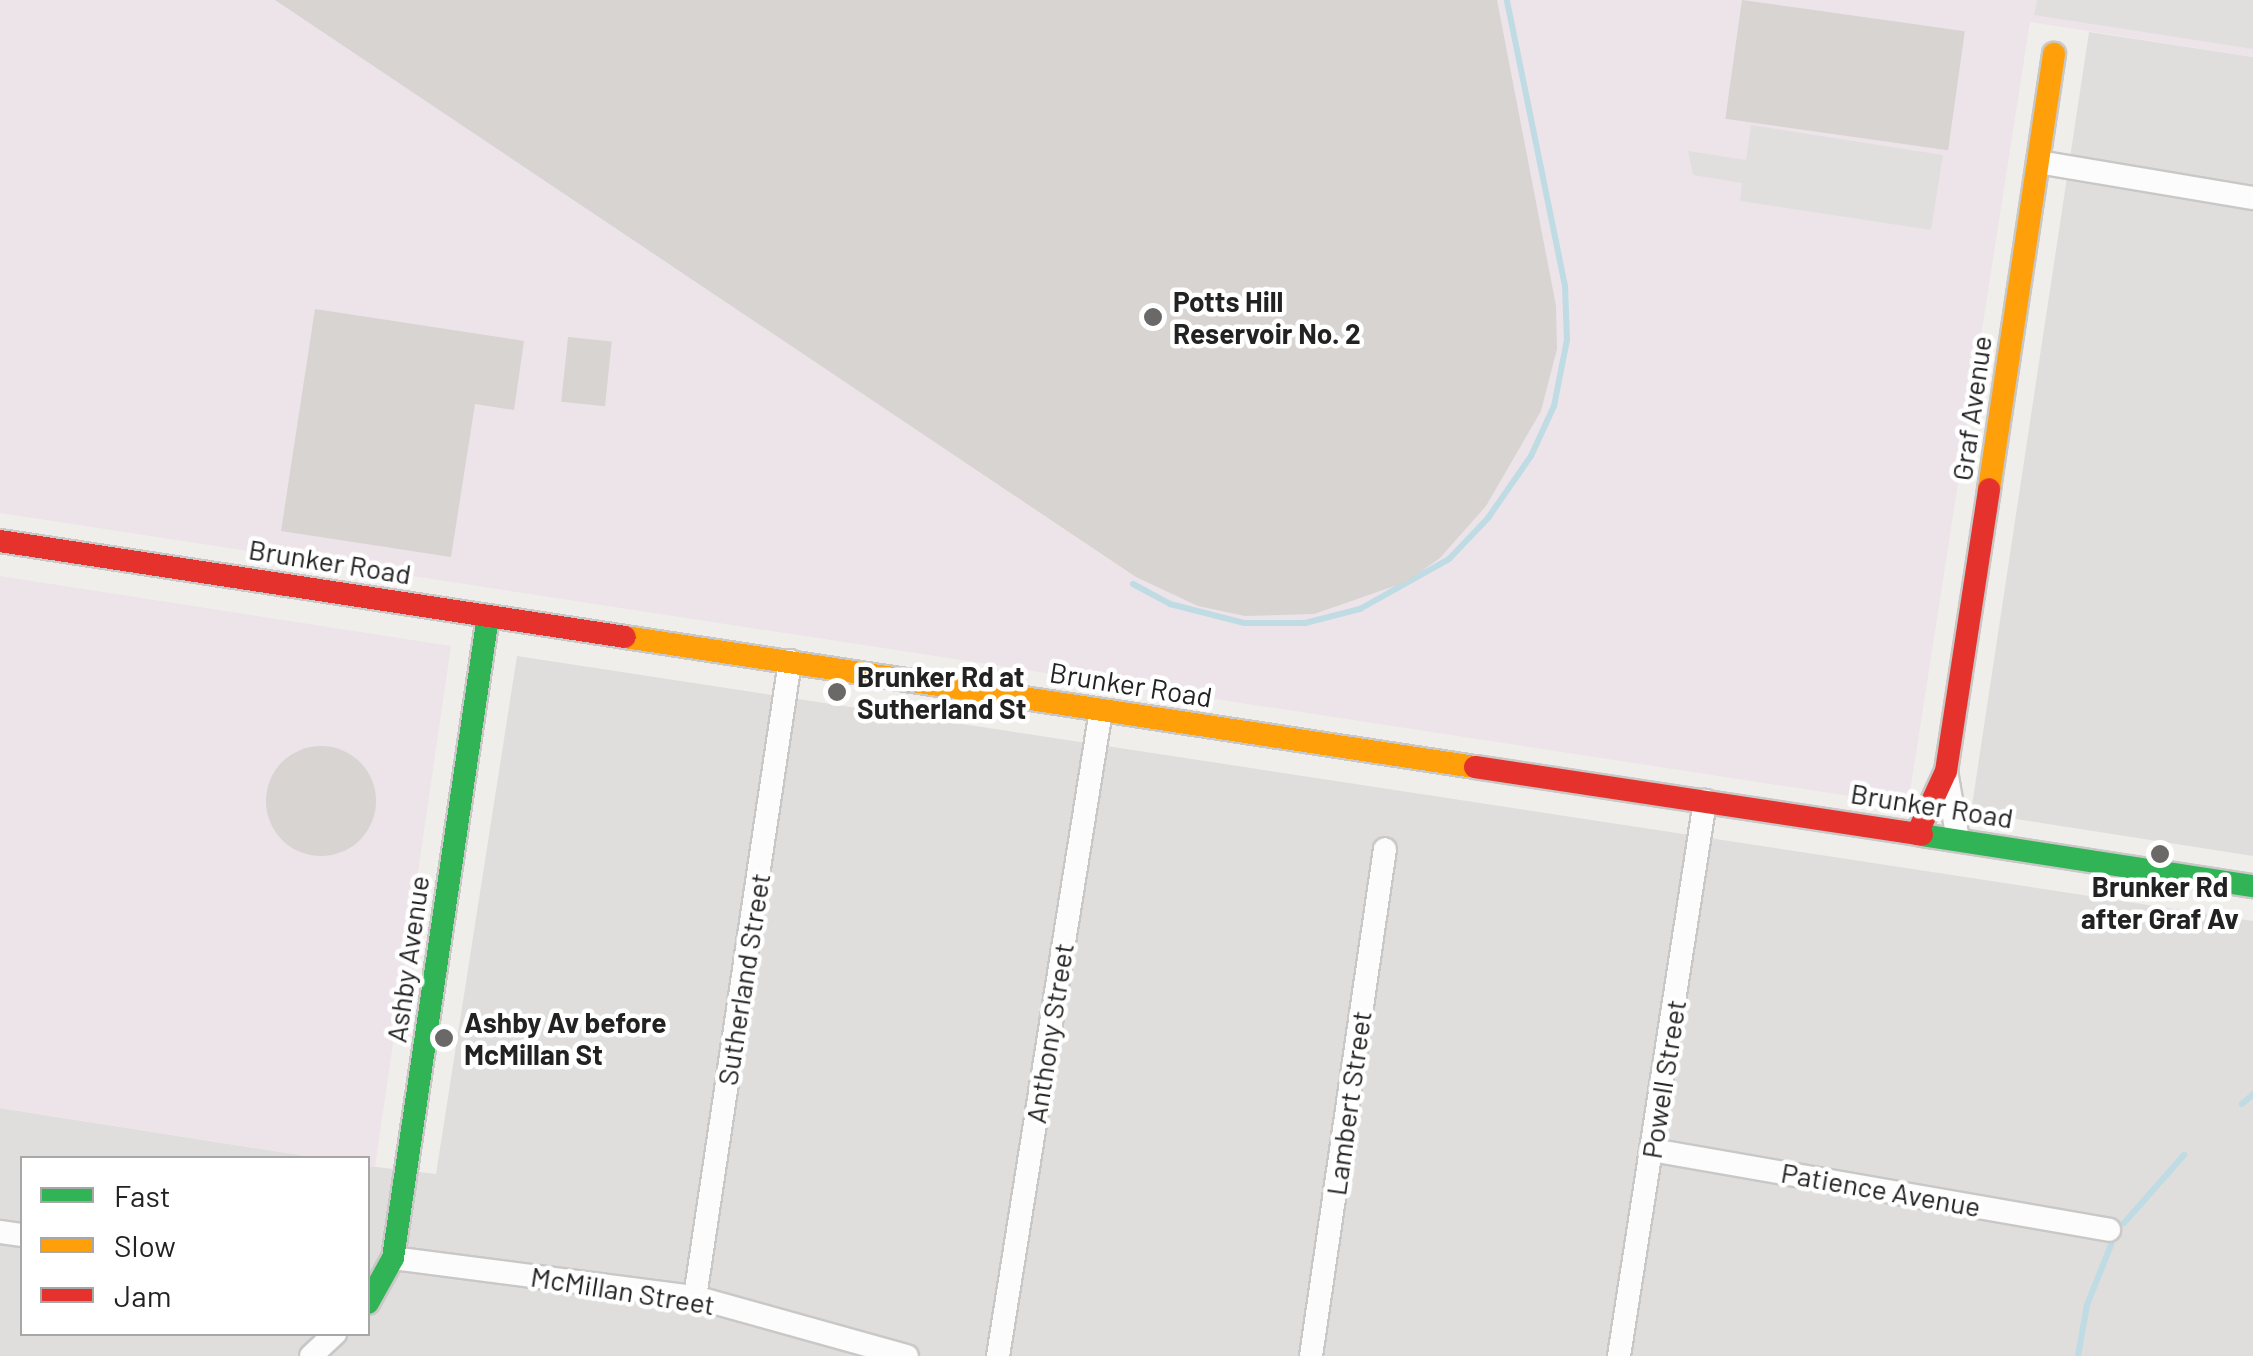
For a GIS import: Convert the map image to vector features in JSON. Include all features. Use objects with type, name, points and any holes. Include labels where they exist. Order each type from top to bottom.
[{"type":"main road","name":"Graf Avenue","points":[[1917,834],[1946,771],[2054,54]]},
{"type":"main road","name":"Brunker Road","points":[[0,541],[2253,886]]},
{"type":"main road","name":"Ashby Avenue","points":[[370,1301],[380,1291],[393,1258],[488,616]]},
{"type":"street","points":[[2038,162],[2253,198]]},
{"type":"street","name":"Sutherland Street","points":[[695,1297],[790,661]]},
{"type":"street","name":"Anthony Street","points":[[998,1356],[1101,710]]},
{"type":"street","name":"Graf Avenue","points":[[1946,771],[1958,840]]},
{"type":"street","name":"Powell Street","points":[[1620,1356],[1705,801]]},
{"type":"street","name":"Lambert Street","points":[[1311,1356],[1385,849]]},
{"type":"street","name":"Patience Avenue","points":[[1652,1150],[2108,1230]]},
{"type":"street","name":"McMillan Street","points":[[393,1258],[695,1297],[907,1356]]},
{"type":"street","points":[[311,1356],[328,1336]]},
{"type":"shaded area","points":[[0,0],[2253,0],[2253,57],[2030,22],[1908,805],[0,513]]},
{"type":"shaded area","points":[[2037,0],[2253,0],[2253,49],[2034,15]]},
{"type":"shaded area","points":[[2089,32],[2253,57],[2253,856],[1971,812]]},
{"type":"shaded area","points":[[1751,125],[1943,155],[1931,230],[1740,201],[1742,183],[1693,175],[1688,151],[1746,160]]},
{"type":"shaded area","points":[[0,576],[451,646],[375,1167],[370,1166],[370,1156],[306,1156],[0,1108]]},
{"type":"shaded area","points":[[517,656],[2253,921],[2253,1356],[0,1356],[0,1108],[306,1156],[20,1156],[20,1336],[370,1336],[370,1166],[436,1174]]},
{"type":"building","name":"Potts Hill Reservoir No. 2","points":[[275,0],[1497,0],[1556,306],[1557,349],[1541,411],[1486,506],[1440,558],[1406,582],[1314,614],[1245,616],[1198,606],[1136,577]]},
{"type":"building","points":[[1742,0],[1965,31],[1948,150],[1725,119]]},
{"type":"building","points":[[315,309],[524,341],[514,410],[475,404],[451,557],[281,531]]},
{"type":"building","points":[[568,337],[612,342],[605,406],[561,402]]},
{"type":"building","points":[[321,746],[342,750],[360,762],[372,780],[376,801],[372,822],[360,840],[342,852],[321,856],[300,852],[282,840],[270,822],[266,801],[270,780],[282,762],[300,750]]},
{"type":"waterway","points":[[1133,584],[1170,604],[1244,623],[1305,623],[1360,609],[1449,559],[1488,518],[1531,456],[1554,406],[1567,340],[1565,286],[1507,0]]},
{"type":"waterway","points":[[2242,1104],[2253,1094]]},
{"type":"waterway","points":[[2124,1223],[2184,1155]]},
{"type":"waterway","points":[[2078,1356],[2087,1305],[2111,1245]]},
{"type":"traffic: fast","points":[[370,1299],[393,1258],[488,616]]},
{"type":"traffic: fast","points":[[1922,835],[2253,886]]},
{"type":"traffic: slow","points":[[1989,489],[2054,54]]},
{"type":"traffic: slow","points":[[625,637],[1475,767]]},
{"type":"traffic: jam","points":[[1917,834],[1946,771],[1989,489]]},
{"type":"traffic: jam","points":[[0,541],[625,637]]},
{"type":"traffic: jam","points":[[1475,767],[1922,835]]},
{"type":"place","name":"Potts Hill Reservoir No. 2","points":[[1153,317]]},
{"type":"place","name":"Brunker Rd at Sutherland St","points":[[837,692]]},
{"type":"place","name":"Brunker Rd after Graf Av","points":[[2160,854]]},
{"type":"place","name":"Ashby Av before McMillan St","points":[[444,1038]]}]
